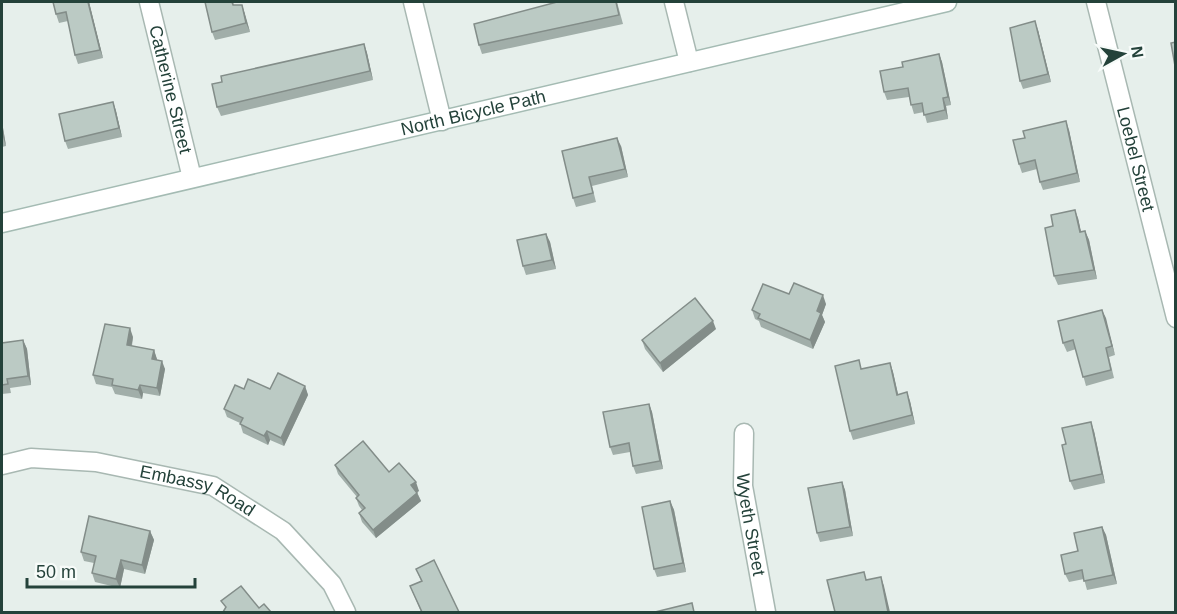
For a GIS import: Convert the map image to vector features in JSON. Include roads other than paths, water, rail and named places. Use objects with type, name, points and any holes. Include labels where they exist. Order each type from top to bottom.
[{"type":"street","name":"Catherine Street","points":[[149,2],[192,178]]},
{"type":"street","points":[[413,2],[442,121]]},
{"type":"street","points":[[674,2],[689,62]]},
{"type":"street","name":"North Bicycle Path","points":[[2,223],[944,2]]},
{"type":"street","name":"Loebel Street","points":[[1096,2],[1176,318]]},
{"type":"street","name":"Wyeth Street","points":[[744,433],[743,486],[766,612]]},
{"type":"street","name":"Embassy Road","points":[[2,465],[31,458],[96,462],[213,486],[283,531],[332,584],[346,612]]}]
